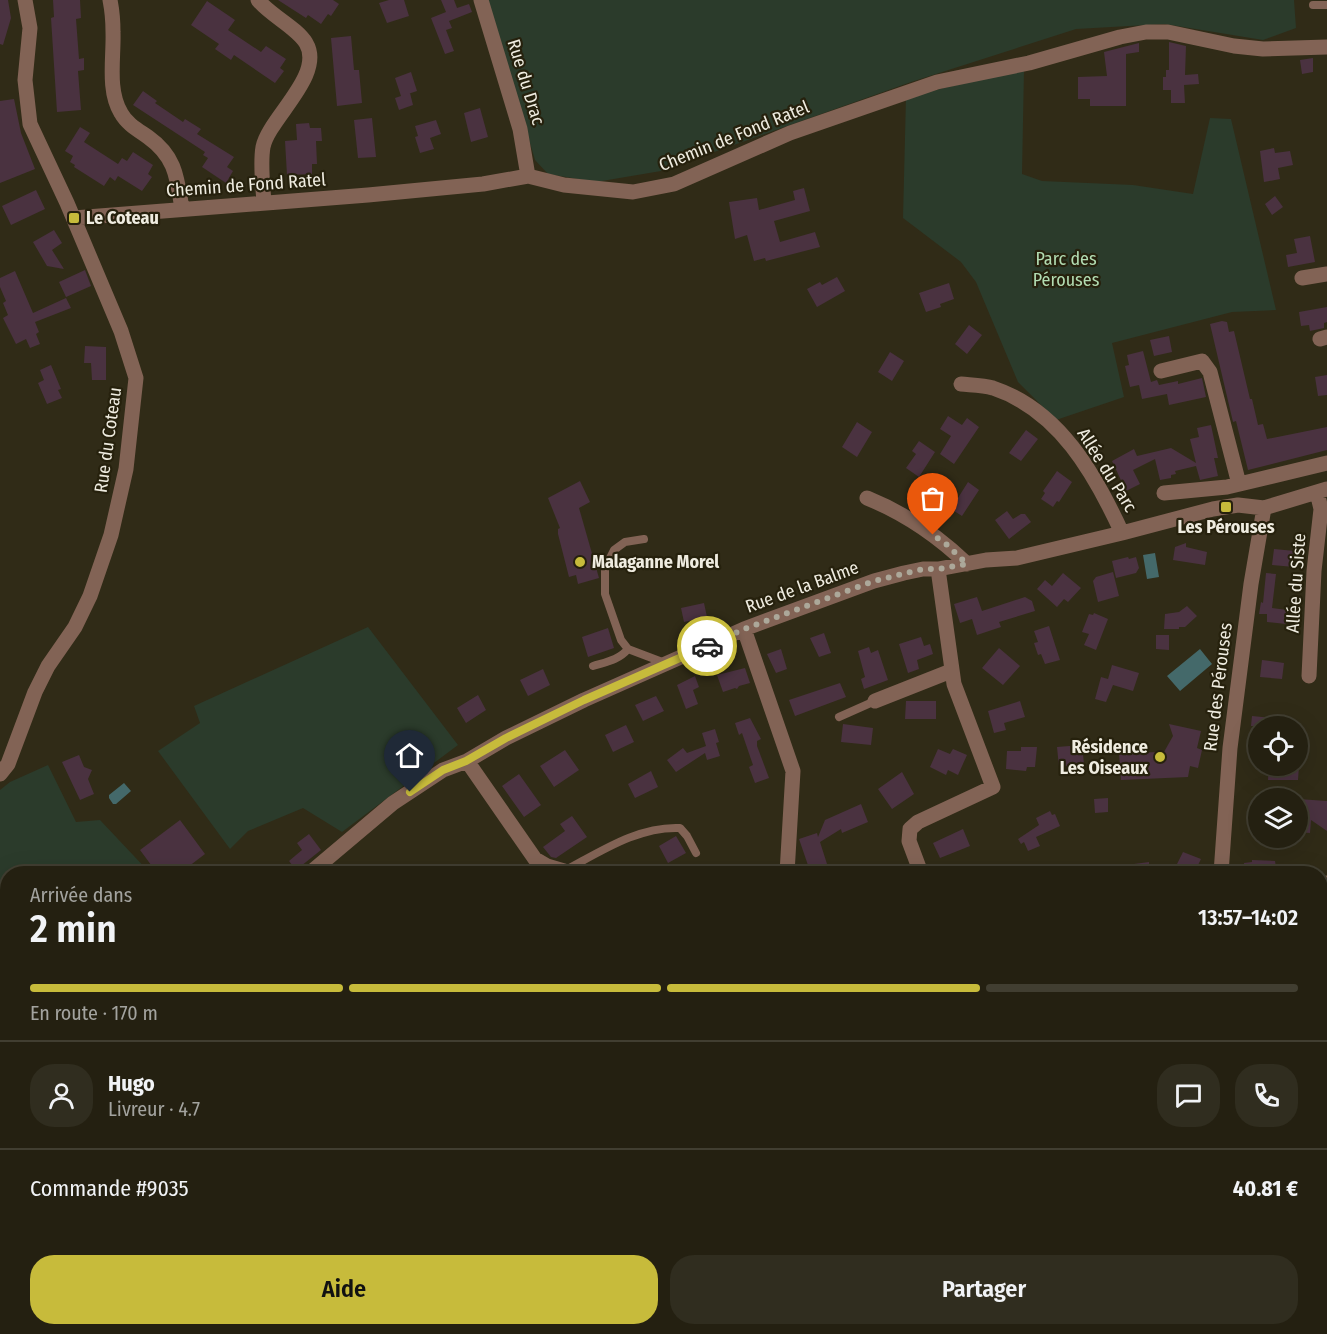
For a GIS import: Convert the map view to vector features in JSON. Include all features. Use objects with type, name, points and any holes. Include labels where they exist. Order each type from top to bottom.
[{"type":"street","name":"Rue du Coteau","points":[[0,774],[8,764],[35,692],[48,666],[75,627],[90,596],[120,504],[132,431],[136,378],[131,358],[74,218],[30,124],[24,80],[30,28],[25,0]]},
{"type":"street","points":[[110,0],[114,30],[112,71],[116,101],[130,125],[164,149],[172,162],[177,175],[182,209]]},
{"type":"street","points":[[258,0],[306,43],[310,60],[305,77],[267,136],[263,147],[264,203]]},
{"type":"street","name":"Rue du Drac","points":[[481,0],[520,129],[528,176]]},
{"type":"street","name":"Chemin de Fond Ratel","points":[[74,218],[460,186],[528,176],[564,185],[633,192],[674,184],[790,133],[937,82],[1029,63],[1120,37],[1146,32],[1168,32],[1253,48],[1327,47]]},
{"type":"street","points":[[1302,278],[1327,274]]},
{"type":"street","points":[[1161,371],[1202,361],[1210,372],[1239,484]]},
{"type":"street","name":"Allée du Parc","points":[[961,384],[991,387],[1022,400],[1056,426],[1075,450],[1108,502],[1122,533]]},
{"type":"street","points":[[1164,493],[1227,487],[1327,463]]},
{"type":"street","name":"Rue de la Balme","points":[[318,866],[393,803],[443,770],[466,761],[506,738],[584,700],[744,629],[874,581],[923,569],[1017,558],[1213,509],[1238,505],[1263,508],[1322,490]]},
{"type":"street","name":"Allée du Siste","points":[[1309,676],[1314,571],[1322,490]]},
{"type":"street","points":[[867,498],[906,518],[946,544],[967,564]]},
{"type":"street","name":"Rue des Pérouses","points":[[1222,866],[1230,748],[1263,508]]},
{"type":"street","points":[[918,866],[909,841],[910,829],[918,822],[993,787],[951,671],[938,569]]},
{"type":"street","points":[[744,629],[793,771],[787,866]]},
{"type":"street","points":[[875,701],[951,671]]},
{"type":"street","points":[[466,761],[535,859],[547,866]]},
{"type":"lane","points":[[1313,5],[1327,4]]},
{"type":"lane","points":[[644,539],[625,542],[614,550],[605,568],[605,594],[621,640],[628,649],[667,663]]},
{"type":"lane","points":[[593,666],[612,661],[622,656],[628,649]]},
{"type":"lane","points":[[839,717],[875,701]]},
{"type":"lane","points":[[575,866],[625,839],[656,829],[680,828],[696,853]]},
{"type":"green space","points":[[488,0],[1294,0],[1296,28],[1263,40],[1165,24],[1076,29],[911,82],[661,171],[596,182],[548,174],[535,160]]},
{"type":"green space","name":"Parc des Pérouses","points":[[1024,69],[1022,174],[1042,181],[1133,185],[1193,194],[1210,118],[1231,119],[1276,310],[1232,312],[1112,343],[1124,397],[1056,420],[1018,382],[976,282],[961,262],[903,218],[906,97]]},
{"type":"green space","points":[[368,627],[458,745],[342,832],[303,808],[248,831],[230,849],[158,751],[200,723],[194,706]]},
{"type":"green space","points":[[48,765],[76,822],[100,820],[143,866],[0,866],[0,790],[10,782]]},
{"type":"water","points":[[1155,553],[1159,577],[1147,579],[1143,555]]},
{"type":"water","points":[[1200,649],[1212,664],[1180,691],[1167,676]]},
{"type":"water","points":[[124,783],[131,791],[113,804],[109,795]]},
{"type":"building","points":[[0,0],[8,0],[11,18],[3,45],[0,44]]},
{"type":"building","points":[[53,0],[80,0],[81,18],[76,19],[79,59],[84,58],[84,70],[78,71],[81,110],[57,112],[51,18],[54,17]]},
{"type":"building","points":[[278,0],[333,0],[339,4],[331,16],[328,14],[321,24],[308,15],[306,18]]},
{"type":"building","points":[[404,0],[409,16],[387,23],[379,3]]},
{"type":"building","points":[[441,0],[454,0],[457,8],[469,4],[472,12],[449,21],[452,28],[446,30],[454,51],[445,54],[431,18],[446,12]]},
{"type":"building","points":[[207,1],[235,20],[228,30],[261,52],[266,46],[286,59],[280,68],[284,71],[275,83],[234,55],[231,60],[215,49],[219,44],[191,25]]},
{"type":"building","points":[[351,36],[354,70],[359,70],[362,103],[337,106],[331,38]]},
{"type":"building","points":[[1169,42],[1186,46],[1185,75],[1198,74],[1199,84],[1184,85],[1185,103],[1171,103],[1171,90],[1163,90],[1163,77],[1166,77],[1166,70],[1169,70]]},
{"type":"building","points":[[1139,43],[1139,52],[1126,54],[1126,106],[1090,106],[1090,99],[1078,99],[1078,77],[1107,76],[1104,52]]},
{"type":"building","points":[[1313,58],[1313,72],[1302,74],[1300,60]]},
{"type":"building","points":[[411,72],[417,91],[410,93],[413,105],[399,110],[395,98],[401,96],[395,78]]},
{"type":"building","points":[[143,91],[157,101],[155,103],[183,122],[185,119],[201,129],[197,134],[234,157],[227,167],[233,171],[226,183],[202,167],[208,158],[203,155],[205,152],[133,105]]},
{"type":"building","points":[[14,99],[21,133],[35,169],[0,183],[0,101]]},
{"type":"building","points":[[480,108],[488,137],[471,142],[464,113]]},
{"type":"building","points":[[372,118],[376,157],[358,158],[354,120]]},
{"type":"building","points":[[436,120],[441,134],[430,138],[434,149],[420,153],[415,137],[418,136],[415,126]]},
{"type":"building","points":[[309,123],[310,128],[321,128],[322,141],[316,141],[317,164],[312,164],[312,174],[287,175],[285,141],[297,140],[296,124]]},
{"type":"building","points":[[80,127],[90,133],[84,142],[118,164],[122,158],[127,161],[133,152],[153,165],[148,174],[152,177],[142,191],[118,176],[115,181],[110,177],[104,186],[74,167],[75,165],[70,162],[73,156],[65,151]]},
{"type":"building","points":[[1274,148],[1275,153],[1290,151],[1293,165],[1278,168],[1280,179],[1264,182],[1260,151]]},
{"type":"building","points":[[804,188],[810,211],[774,221],[780,242],[815,232],[820,247],[766,261],[765,258],[754,261],[747,235],[735,239],[729,202],[757,198],[759,210],[795,200],[793,191]]},
{"type":"building","points":[[36,190],[45,209],[11,225],[2,206]]},
{"type":"building","points":[[1275,196],[1283,207],[1272,215],[1265,204]]},
{"type":"building","points":[[54,230],[62,243],[52,250],[64,269],[47,266],[33,242]]},
{"type":"building","points":[[1310,236],[1315,262],[1288,267],[1286,255],[1297,253],[1294,239]]},
{"type":"building","points":[[85,270],[91,286],[66,297],[59,282]]},
{"type":"building","points":[[15,271],[33,313],[66,298],[71,308],[35,322],[40,344],[30,348],[26,339],[16,344],[3,318],[8,315],[3,303],[6,301],[0,287],[0,278]]},
{"type":"building","points":[[837,277],[845,291],[817,307],[807,289],[820,282],[822,285]]},
{"type":"building","points":[[949,283],[954,299],[926,312],[919,293]]},
{"type":"building","points":[[1327,307],[1327,322],[1324,323],[1324,328],[1310,331],[1309,325],[1301,326],[1299,312]]},
{"type":"building","points":[[1227,322],[1229,332],[1234,331],[1250,399],[1252,399],[1258,425],[1263,424],[1267,439],[1327,427],[1327,450],[1248,470],[1236,421],[1233,422],[1210,324]]},
{"type":"building","points":[[969,325],[982,335],[967,354],[955,344]]},
{"type":"building","points":[[1169,336],[1172,352],[1154,356],[1150,340]]},
{"type":"building","points":[[85,346],[106,347],[106,380],[92,380],[91,363],[84,363]]},
{"type":"building","points":[[1143,351],[1151,382],[1157,380],[1159,385],[1178,381],[1178,384],[1202,378],[1206,397],[1169,405],[1167,394],[1142,399],[1139,385],[1130,387],[1125,366],[1129,365],[1127,355]]},
{"type":"building","points":[[890,352],[904,361],[892,381],[878,372]]},
{"type":"building","points":[[51,365],[61,389],[58,390],[62,398],[47,404],[38,383],[44,380],[40,370]]},
{"type":"building","points":[[1327,375],[1327,395],[1318,396],[1315,377]]},
{"type":"building","points":[[948,416],[962,425],[967,418],[979,427],[954,464],[940,454],[951,436],[940,429]]},
{"type":"building","points":[[857,422],[872,432],[857,457],[842,447]]},
{"type":"building","points":[[1211,425],[1218,458],[1214,458],[1218,476],[1200,480],[1196,466],[1175,471],[1176,474],[1171,475],[1171,478],[1160,480],[1155,459],[1133,470],[1140,484],[1126,491],[1112,461],[1134,449],[1137,456],[1171,448],[1196,463],[1190,439],[1199,437],[1197,428]]},
{"type":"building","points":[[1026,430],[1038,439],[1021,461],[1009,453]]},
{"type":"building","points":[[919,441],[935,452],[919,477],[906,468],[916,454],[912,451]]},
{"type":"building","points":[[1057,471],[1072,482],[1053,507],[1041,499],[1045,493],[1043,491]]},
{"type":"building","points":[[580,481],[590,502],[579,508],[599,578],[578,584],[576,575],[569,577],[558,534],[560,528],[548,498]]},
{"type":"building","points":[[968,482],[979,490],[962,516],[951,509]]},
{"type":"building","points":[[1007,511],[1013,519],[1025,514],[1031,522],[1009,539],[995,520]]},
{"type":"building","points":[[1186,543],[1186,547],[1207,552],[1205,565],[1173,560],[1175,547]]},
{"type":"building","points":[[1274,549],[1295,551],[1294,567],[1272,565]]},
{"type":"building","points":[[1128,557],[1129,559],[1136,557],[1139,568],[1136,573],[1116,578],[1112,561]]},
{"type":"building","points":[[1113,572],[1119,596],[1098,602],[1093,581],[1096,577]]},
{"type":"building","points":[[1063,573],[1081,588],[1068,602],[1064,599],[1057,607],[1037,589],[1045,580],[1052,586]]},
{"type":"building","points":[[1266,573],[1276,574],[1272,608],[1287,610],[1286,624],[1267,622],[1267,614],[1259,614],[1261,602],[1263,603]]},
{"type":"building","points":[[977,597],[982,611],[1025,597],[1032,601],[1035,611],[999,622],[1001,627],[977,635],[972,619],[960,623],[954,604]]},
{"type":"building","points":[[704,603],[707,617],[684,622],[681,608]]},
{"type":"building","points":[[1187,606],[1197,616],[1185,627],[1164,629],[1165,614],[1179,612]]},
{"type":"building","points":[[1094,613],[1108,619],[1096,650],[1084,645],[1089,634],[1082,632],[1089,614]]},
{"type":"building","points":[[1049,626],[1060,660],[1045,664],[1041,654],[1038,655],[1034,643],[1038,642],[1034,631]]},
{"type":"building","points":[[608,628],[614,648],[588,657],[582,637]]},
{"type":"building","points":[[824,633],[831,653],[819,657],[810,638]]},
{"type":"building","points":[[1156,635],[1169,635],[1169,650],[1156,649]]},
{"type":"building","points":[[921,637],[924,646],[930,644],[933,654],[917,660],[919,669],[908,673],[899,644]]},
{"type":"building","points":[[869,647],[871,653],[878,650],[888,680],[864,689],[861,679],[865,677],[858,651]]},
{"type":"building","points":[[999,648],[1020,666],[1003,685],[982,668]]},
{"type":"building","points":[[781,649],[787,669],[776,673],[767,654]]},
{"type":"building","points":[[1262,660],[1284,663],[1282,679],[1260,677]]},
{"type":"building","points":[[1112,665],[1139,673],[1133,691],[1113,685],[1106,702],[1095,699],[1101,677],[1108,679]]},
{"type":"building","points":[[745,668],[750,683],[723,692],[717,675]]},
{"type":"building","points":[[543,669],[550,685],[528,696],[520,680]]},
{"type":"building","points":[[695,676],[699,687],[693,690],[698,704],[686,709],[677,685]]},
{"type":"building","points":[[840,683],[846,697],[795,716],[789,700]]},
{"type":"building","points":[[478,695],[486,710],[466,723],[457,708]]},
{"type":"building","points":[[656,696],[664,711],[643,721],[635,705]]},
{"type":"building","points":[[906,701],[936,701],[936,719],[905,719]]},
{"type":"building","points":[[1020,701],[1025,717],[1004,723],[1006,730],[994,733],[988,711]]},
{"type":"building","points":[[750,718],[761,739],[757,741],[757,746],[769,778],[755,783],[749,767],[753,765],[742,733],[739,735],[735,723]]},
{"type":"building","points":[[843,724],[873,728],[871,745],[841,742]]},
{"type":"building","name":"Résidence Les Oiseaux","points":[[1169,724],[1201,731],[1197,748],[1202,750],[1198,768],[1190,766],[1188,777],[1121,780],[1119,753],[1164,752],[1173,736]]},
{"type":"building","points":[[626,725],[634,742],[613,752],[605,735]]},
{"type":"building","points":[[715,729],[720,756],[707,760],[705,753],[676,772],[667,760],[683,748],[687,753],[706,746],[702,733]]},
{"type":"building","points":[[1082,745],[1084,764],[1059,767],[1057,747]]},
{"type":"building","points":[[1021,747],[1037,747],[1035,767],[1027,767],[1026,771],[1006,769],[1007,751],[1021,751]]},
{"type":"building","points":[[938,749],[950,754],[953,749],[967,755],[958,775],[948,770],[946,775],[930,767]]},
{"type":"building","points":[[565,750],[579,770],[554,787],[540,766]]},
{"type":"building","points":[[79,755],[84,767],[92,770],[88,779],[94,794],[80,800],[62,762]]},
{"type":"building","points":[[651,771],[658,787],[635,798],[628,784]]},
{"type":"building","points":[[902,772],[914,794],[892,809],[878,789]]},
{"type":"building","points":[[519,774],[541,805],[524,817],[502,786]]},
{"type":"building","points":[[1268,776],[1298,776],[1298,780],[1268,780]]},
{"type":"building","points":[[1108,798],[1108,812],[1095,813],[1094,799]]},
{"type":"building","points":[[1308,800],[1327,801],[1327,831],[1311,820],[1310,833],[1308,833]]},
{"type":"building","points":[[861,804],[868,822],[842,833],[841,829],[820,842],[827,864],[808,866],[799,839],[817,833],[818,837],[825,820]]},
{"type":"building","points":[[1050,811],[1052,815],[1055,814],[1060,826],[1036,837],[1040,846],[1028,851],[1024,842],[1021,844],[1018,839],[1039,825],[1036,818]]},
{"type":"building","points":[[572,816],[587,837],[556,858],[551,857],[543,847],[565,831],[560,824]]},
{"type":"building","points":[[180,820],[205,854],[189,866],[152,866],[140,850]]},
{"type":"building","points":[[963,829],[970,846],[940,858],[933,843]]},
{"type":"building","points":[[309,834],[321,850],[301,866],[293,866],[289,861],[302,850],[297,843]]},
{"type":"building","points":[[676,836],[686,853],[668,863],[659,846]]},
{"type":"building","points":[[1183,852],[1201,859],[1198,866],[1176,866]]},
{"type":"building","points":[[1252,860],[1275,861],[1276,866],[1244,866],[1244,863],[1252,862]]},
{"type":"building","points":[[1149,862],[1149,866],[1134,866],[1134,864]]},
{"type":"way so far","points":[[707,646],[744,629],[874,581],[923,569],[967,564],[933,535]]},
{"type":"place","name":"Le Coteau","points":[[74,218]]},
{"type":"place","name":"Les Pérouses","points":[[1226,507]]},
{"type":"place","name":"Malaganne Morel","points":[[580,562]]},
{"type":"place","name":"Résidence Les Oiseaux","points":[[1160,757]]},
{"type":"route","points":[[410,792],[443,770],[466,761],[506,738],[584,700],[707,646]]}]
